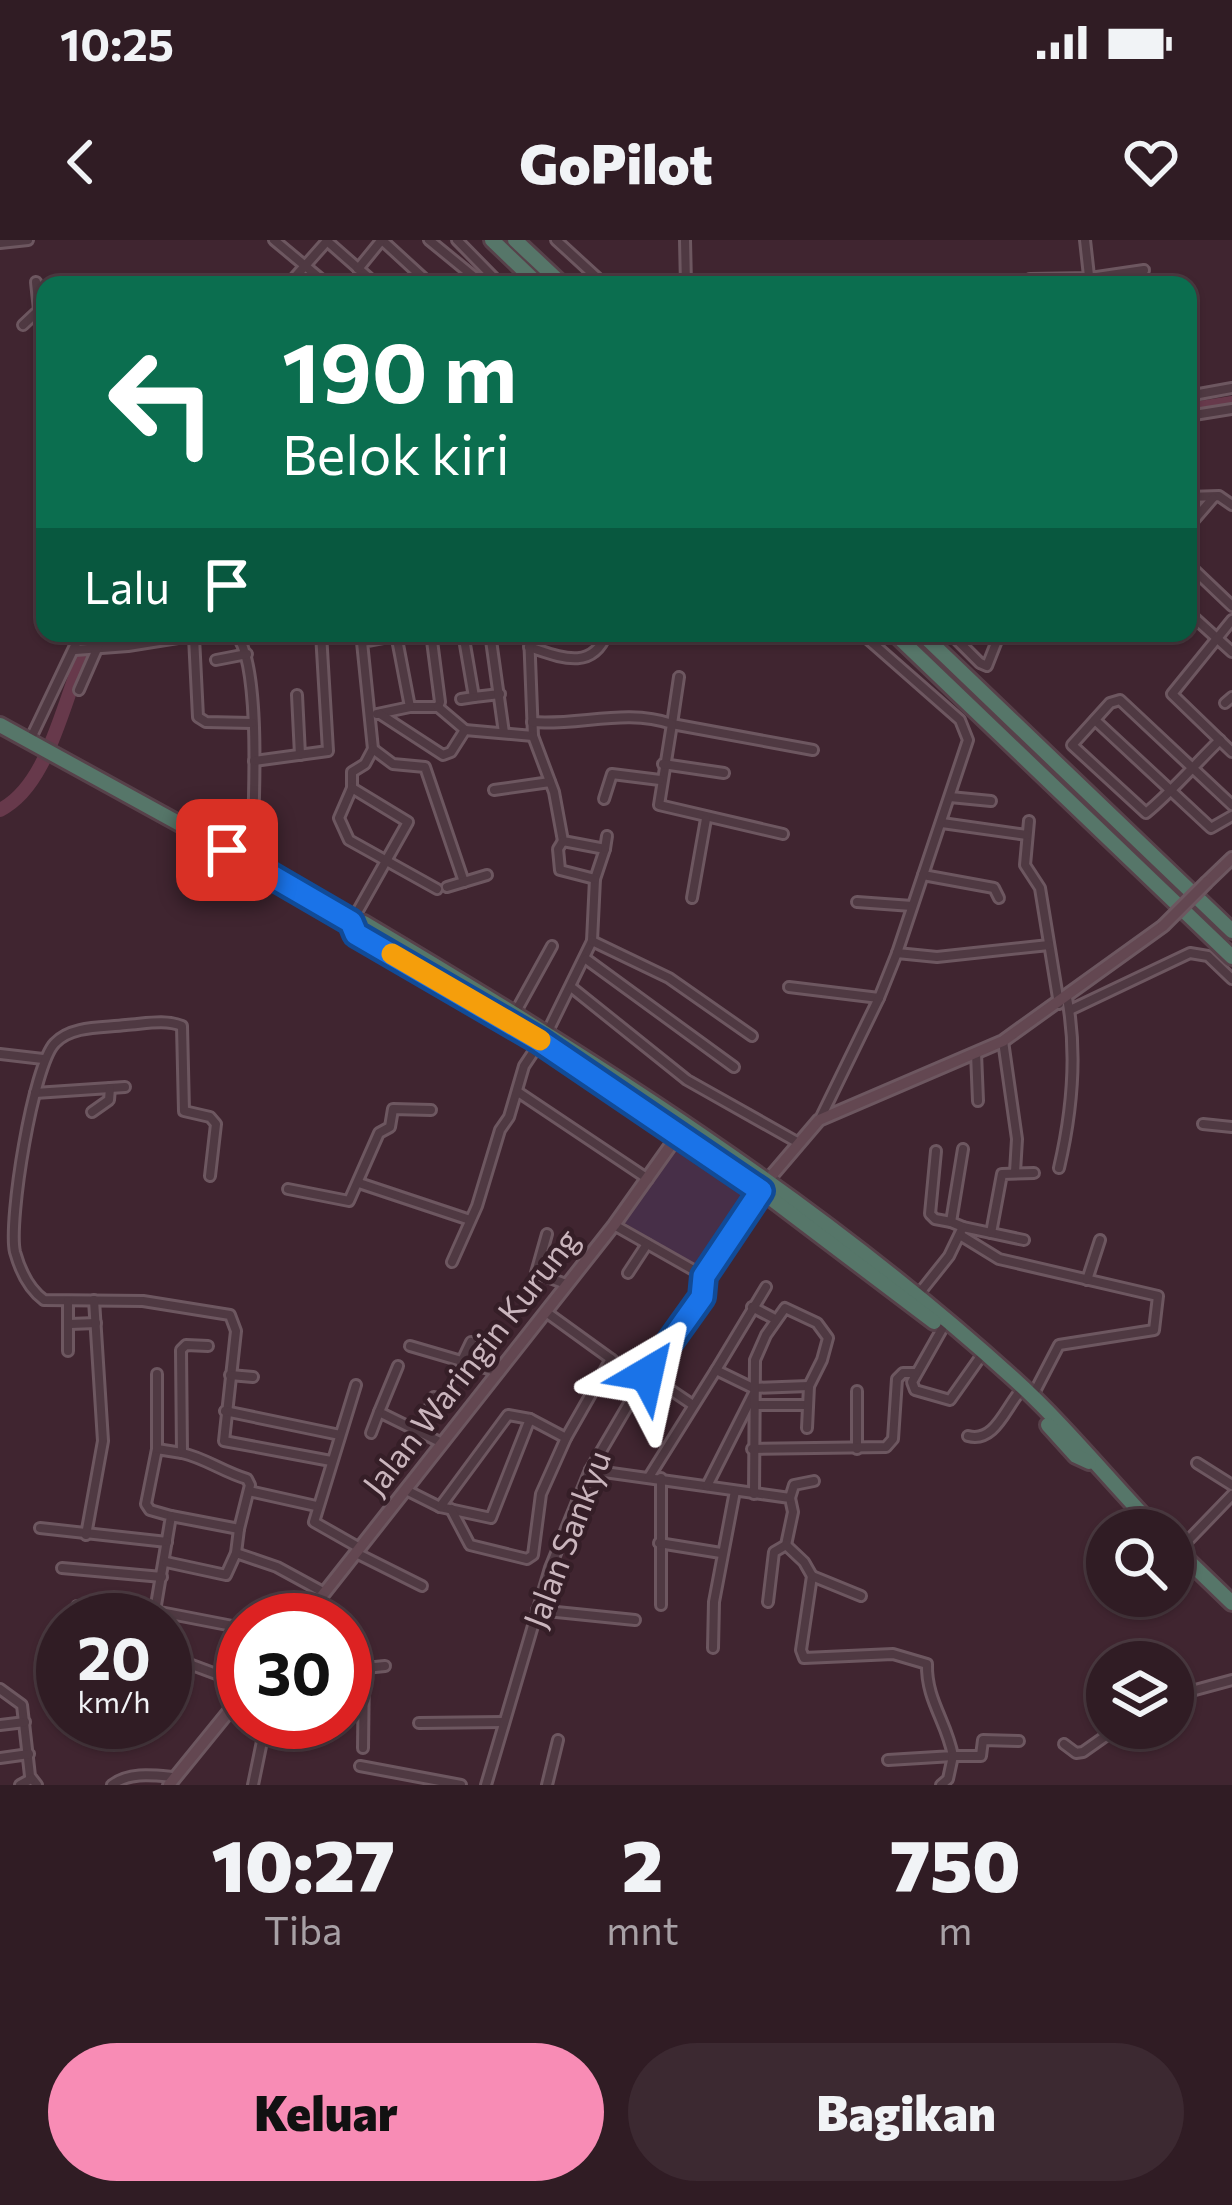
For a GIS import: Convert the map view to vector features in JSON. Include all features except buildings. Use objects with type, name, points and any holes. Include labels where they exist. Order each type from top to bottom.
[{"type":"highway","points":[[492,240],[530,276]]},
{"type":"highway","points":[[515,240],[553,276]]},
{"type":"highway","points":[[903,642],[1232,957]]},
{"type":"highway","points":[[929,642],[1232,932]]},
{"type":"highway","points":[[0,725],[351,922],[364,922],[515,1012],[678,1135],[764,1186],[1025,1395]]},
{"type":"highway","points":[[351,922],[356,934],[544,1037],[917,1297],[1025,1395],[1076,1456],[1095,1466],[1137,1509]]},
{"type":"highway","points":[[1194,1567],[1232,1603]]},
{"type":"street","points":[[0,243],[28,240]]},
{"type":"street","points":[[274,240],[317,276]]},
{"type":"street","points":[[296,276],[328,240],[367,276]]},
{"type":"street","points":[[429,240],[473,276]]},
{"type":"street","points":[[458,240],[492,276]]},
{"type":"street","points":[[556,240],[595,276]]},
{"type":"street","points":[[685,240],[686,276]]},
{"type":"street","points":[[1085,240],[1089,276]]},
{"type":"street","points":[[358,268],[381,241],[421,276]]},
{"type":"street","points":[[1117,276],[1144,270]]},
{"type":"street","points":[[23,325],[36,313]]},
{"type":"street","points":[[1197,404],[1232,388]]},
{"type":"street","points":[[1197,406],[1232,409]]},
{"type":"street","points":[[1197,497],[1225,498],[1232,505]]},
{"type":"street","points":[[1197,517],[1214,497]]},
{"type":"street","points":[[1197,573],[1232,606]]},
{"type":"street","points":[[1197,620],[1232,652]]},
{"type":"street","points":[[1232,620],[1172,694],[1232,752]]},
{"type":"street","points":[[79,690],[84,642]]},
{"type":"street","points":[[30,742],[93,642]]},
{"type":"street","points":[[86,648],[145,642]]},
{"type":"street","points":[[194,642],[198,717],[206,722],[252,723]]},
{"type":"street","points":[[240,642],[247,654],[254,761],[251,863]]},
{"type":"street","points":[[254,761],[325,753],[329,748],[322,642]]},
{"type":"street","points":[[362,642],[375,714],[373,749],[365,764],[352,772],[352,788],[341,807],[341,828],[349,841],[387,864],[442,888],[488,875]]},
{"type":"street","points":[[398,642],[410,707]]},
{"type":"street","points":[[433,642],[441,692],[438,707]]},
{"type":"street","points":[[465,642],[474,698]]},
{"type":"street","points":[[491,642],[504,733]]},
{"type":"street","points":[[529,642],[533,736],[550,782],[563,841],[557,849],[557,866],[571,875],[595,879]]},
{"type":"street","points":[[529,646],[574,660],[584,659],[603,642]]},
{"type":"street","points":[[764,1186],[819,1120],[879,998],[968,740],[964,725],[871,642]]},
{"type":"street","points":[[959,642],[987,666],[996,642]]},
{"type":"street","points":[[216,660],[247,654]]},
{"type":"street","points":[[679,677],[658,805],[783,834]]},
{"type":"street","points":[[297,694],[299,755]]},
{"type":"street","points":[[460,699],[500,694]]},
{"type":"street","points":[[1220,740],[1193,766],[1170,792],[1142,812],[1073,748],[1074,741],[1110,703],[1120,700],[1193,766],[1232,805]]},
{"type":"street","points":[[375,714],[438,707],[464,730],[533,736]]},
{"type":"street","points":[[375,714],[442,755],[451,752],[464,730]]},
{"type":"street","points":[[532,722],[622,716],[813,750]]},
{"type":"street","points":[[1095,720],[1213,829],[1232,816]]},
{"type":"street","points":[[373,749],[393,764],[425,767],[464,882]]},
{"type":"street","points":[[663,764],[724,773]]},
{"type":"street","points":[[604,799],[612,774],[661,779]]},
{"type":"street","points":[[494,790],[550,782]]},
{"type":"street","points":[[351,922],[408,825],[407,819],[352,788]]},
{"type":"street","points":[[950,796],[991,801]]},
{"type":"street","points":[[692,898],[706,819]]},
{"type":"street","points":[[1029,821],[1025,865],[1040,888],[1074,1060],[1068,1130],[1059,1168]]},
{"type":"street","points":[[943,823],[1027,835]]},
{"type":"street","points":[[452,1262],[500,1130],[507,1123],[524,1066],[586,959],[592,941],[595,879],[608,836]]},
{"type":"street","points":[[563,841],[605,849]]},
{"type":"street","points":[[1066,1004],[1163,926],[1232,858]]},
{"type":"street","points":[[923,875],[994,888],[999,898]]},
{"type":"street","points":[[856,902],[912,906]]},
{"type":"street","points":[[592,941],[669,978],[752,1036]]},
{"type":"street","points":[[897,953],[937,957],[1049,945]]},
{"type":"street","points":[[515,1012],[552,946]]},
{"type":"street","points":[[819,1120],[1003,1041],[1066,1004],[1190,953],[1208,956],[1232,979]]},
{"type":"street","points":[[586,959],[734,1067]]},
{"type":"street","points":[[572,987],[687,1080],[796,1142]]},
{"type":"street","points":[[789,987],[879,998]]},
{"type":"street","points":[[210,1176],[216,1124],[210,1117],[184,1111],[182,1026],[165,1022],[80,1030],[58,1039],[43,1059],[16,1205],[14,1249],[22,1272],[38,1297],[143,1301],[226,1312],[236,1330],[222,1431],[226,1442],[331,1461]]},
{"type":"street","points":[[1003,1041],[1017,1138],[1016,1172]]},
{"type":"street","points":[[976,1053],[978,1101]]},
{"type":"street","points":[[0,1054],[43,1059]]},
{"type":"street","points":[[35,1093],[125,1087]]},
{"type":"street","points":[[92,1112],[109,1100],[110,1088]]},
{"type":"street","points":[[518,1092],[648,1179]]},
{"type":"street","points":[[287,1189],[349,1202],[379,1133],[390,1126],[393,1109],[431,1110]]},
{"type":"street","points":[[1203,1124],[1232,1127]]},
{"type":"street","name":"Jalan Waringin Kurung","points":[[323,1592],[568,1285],[678,1135]]},
{"type":"street","points":[[951,1222],[963,1149]]},
{"type":"street","points":[[936,1151],[930,1214],[935,1219],[951,1222],[999,1259],[1155,1293],[1154,1330],[1059,1345],[1025,1395],[989,1434],[977,1439],[968,1436]]},
{"type":"street","points":[[991,1233],[1001,1177],[1034,1173]]},
{"type":"street","points":[[359,1183],[470,1220]]},
{"type":"street","name":"Jalan Sankyu","points":[[486,1785],[537,1610],[590,1470],[644,1378],[702,1297],[704,1276],[764,1186]]},
{"type":"street","points":[[614,1225],[704,1276]]},
{"type":"street","points":[[962,1231],[1024,1240]]},
{"type":"street","points":[[917,1297],[950,1256],[962,1231]]},
{"type":"street","points":[[547,1234],[536,1273],[568,1285]]},
{"type":"street","points":[[1087,1280],[1100,1240]]},
{"type":"street","points":[[628,1273],[647,1244]]},
{"type":"street","points":[[649,1478],[766,1287]]},
{"type":"street","points":[[86,1535],[103,1441],[94,1300]]},
{"type":"street","points":[[68,1301],[68,1351]]},
{"type":"street","points":[[752,1307],[775,1319]]},
{"type":"street","points":[[754,1494],[757,1353],[783,1309],[825,1331],[828,1338],[823,1360],[809,1385],[807,1428]]},
{"type":"street","points":[[546,1312],[610,1359],[693,1405]]},
{"type":"street","points":[[70,1324],[96,1323]]},
{"type":"street","points":[[942,1328],[912,1382],[915,1390],[950,1400],[979,1359]]},
{"type":"street","points":[[461,1363],[471,1342]]},
{"type":"street","points":[[182,1453],[181,1350],[186,1345],[208,1346]]},
{"type":"street","points":[[410,1346],[500,1372]]},
{"type":"street","points":[[446,1508],[470,1545],[529,1558],[535,1550],[542,1494],[566,1438],[610,1359]]},
{"type":"street","points":[[371,1432],[398,1366]]},
{"type":"street","points":[[716,1370],[754,1391],[809,1385]]},
{"type":"street","points":[[752,1449],[857,1450],[890,1444],[896,1378],[916,1373]]},
{"type":"street","points":[[157,1374],[158,1449],[147,1508],[239,1528]]},
{"type":"street","points":[[230,1375],[254,1377]]},
{"type":"street","points":[[356,1385],[314,1522],[422,1586]]},
{"type":"street","points":[[857,1390],[857,1450]]},
{"type":"street","points":[[707,1486],[754,1391]]},
{"type":"street","points":[[420,1430],[434,1396]]},
{"type":"street","points":[[756,1405],[808,1405]]},
{"type":"street","points":[[225,1412],[340,1435]]},
{"type":"street","points":[[379,1412],[442,1443]]},
{"type":"street","points":[[446,1508],[508,1414],[530,1419],[566,1438]]},
{"type":"street","points":[[406,1490],[446,1508],[493,1516],[530,1419]]},
{"type":"street","points":[[158,1449],[202,1458],[211,1467],[247,1479],[249,1491],[226,1575],[166,1562]]},
{"type":"street","points":[[1197,1463],[1232,1485]]},
{"type":"street","points":[[590,1470],[790,1498]]},
{"type":"street","points":[[661,1478],[661,1605]]},
{"type":"street","points":[[768,1602],[774,1552],[786,1545],[794,1485],[814,1481]]},
{"type":"street","points":[[249,1491],[316,1506]]},
{"type":"street","points":[[713,1648],[721,1553],[735,1491]]},
{"type":"street","points":[[1194,1531],[1232,1495]]},
{"type":"street","points":[[159,1593],[171,1516]]},
{"type":"street","points":[[40,1528],[167,1542]]},
{"type":"street","points":[[659,1544],[721,1553]]},
{"type":"street","points":[[786,1545],[805,1562],[812,1576],[802,1655],[808,1659],[893,1654],[924,1660],[932,1703],[946,1727],[952,1756],[948,1779],[940,1785]]},
{"type":"street","points":[[236,1552],[323,1592]]},
{"type":"street","points":[[62,1568],[162,1577]]},
{"type":"street","points":[[812,1576],[861,1596]]},
{"type":"street","points":[[537,1610],[635,1620]]},
{"type":"street","points":[[372,1667],[385,1666]]},
{"type":"street","points":[[1194,1690],[1232,1680]]},
{"type":"street","points":[[2,1690],[21,1702],[25,1722],[34,1782],[20,1785]]},
{"type":"street","points":[[0,1725],[25,1722]]},
{"type":"street","points":[[418,1723],[503,1722]]},
{"type":"street","points":[[112,1785],[140,1775],[172,1781],[216,1727]]},
{"type":"street","points":[[547,1785],[558,1739]]},
{"type":"street","points":[[888,1760],[981,1756],[983,1740],[1018,1741]]},
{"type":"street","points":[[1064,1744],[1076,1754],[1086,1749]]},
{"type":"street","points":[[253,1785],[260,1749]]},
{"type":"street","points":[[0,1758],[29,1754]]},
{"type":"street","points":[[360,1766],[461,1785]]},
{"type":"shaded area","points":[[679,1146],[755,1198],[701,1270],[620,1220]]},
{"type":"waterway","points":[[1197,409],[1232,403]]},
{"type":"waterway","points":[[0,810],[34,778],[90,642]]},
{"type":"slow traffic","points":[[392,954],[540,1040]]},
{"type":"route","points":[[227,850],[351,922],[356,934],[540,1041],[761,1191],[704,1276],[702,1297],[647,1374]]}]
